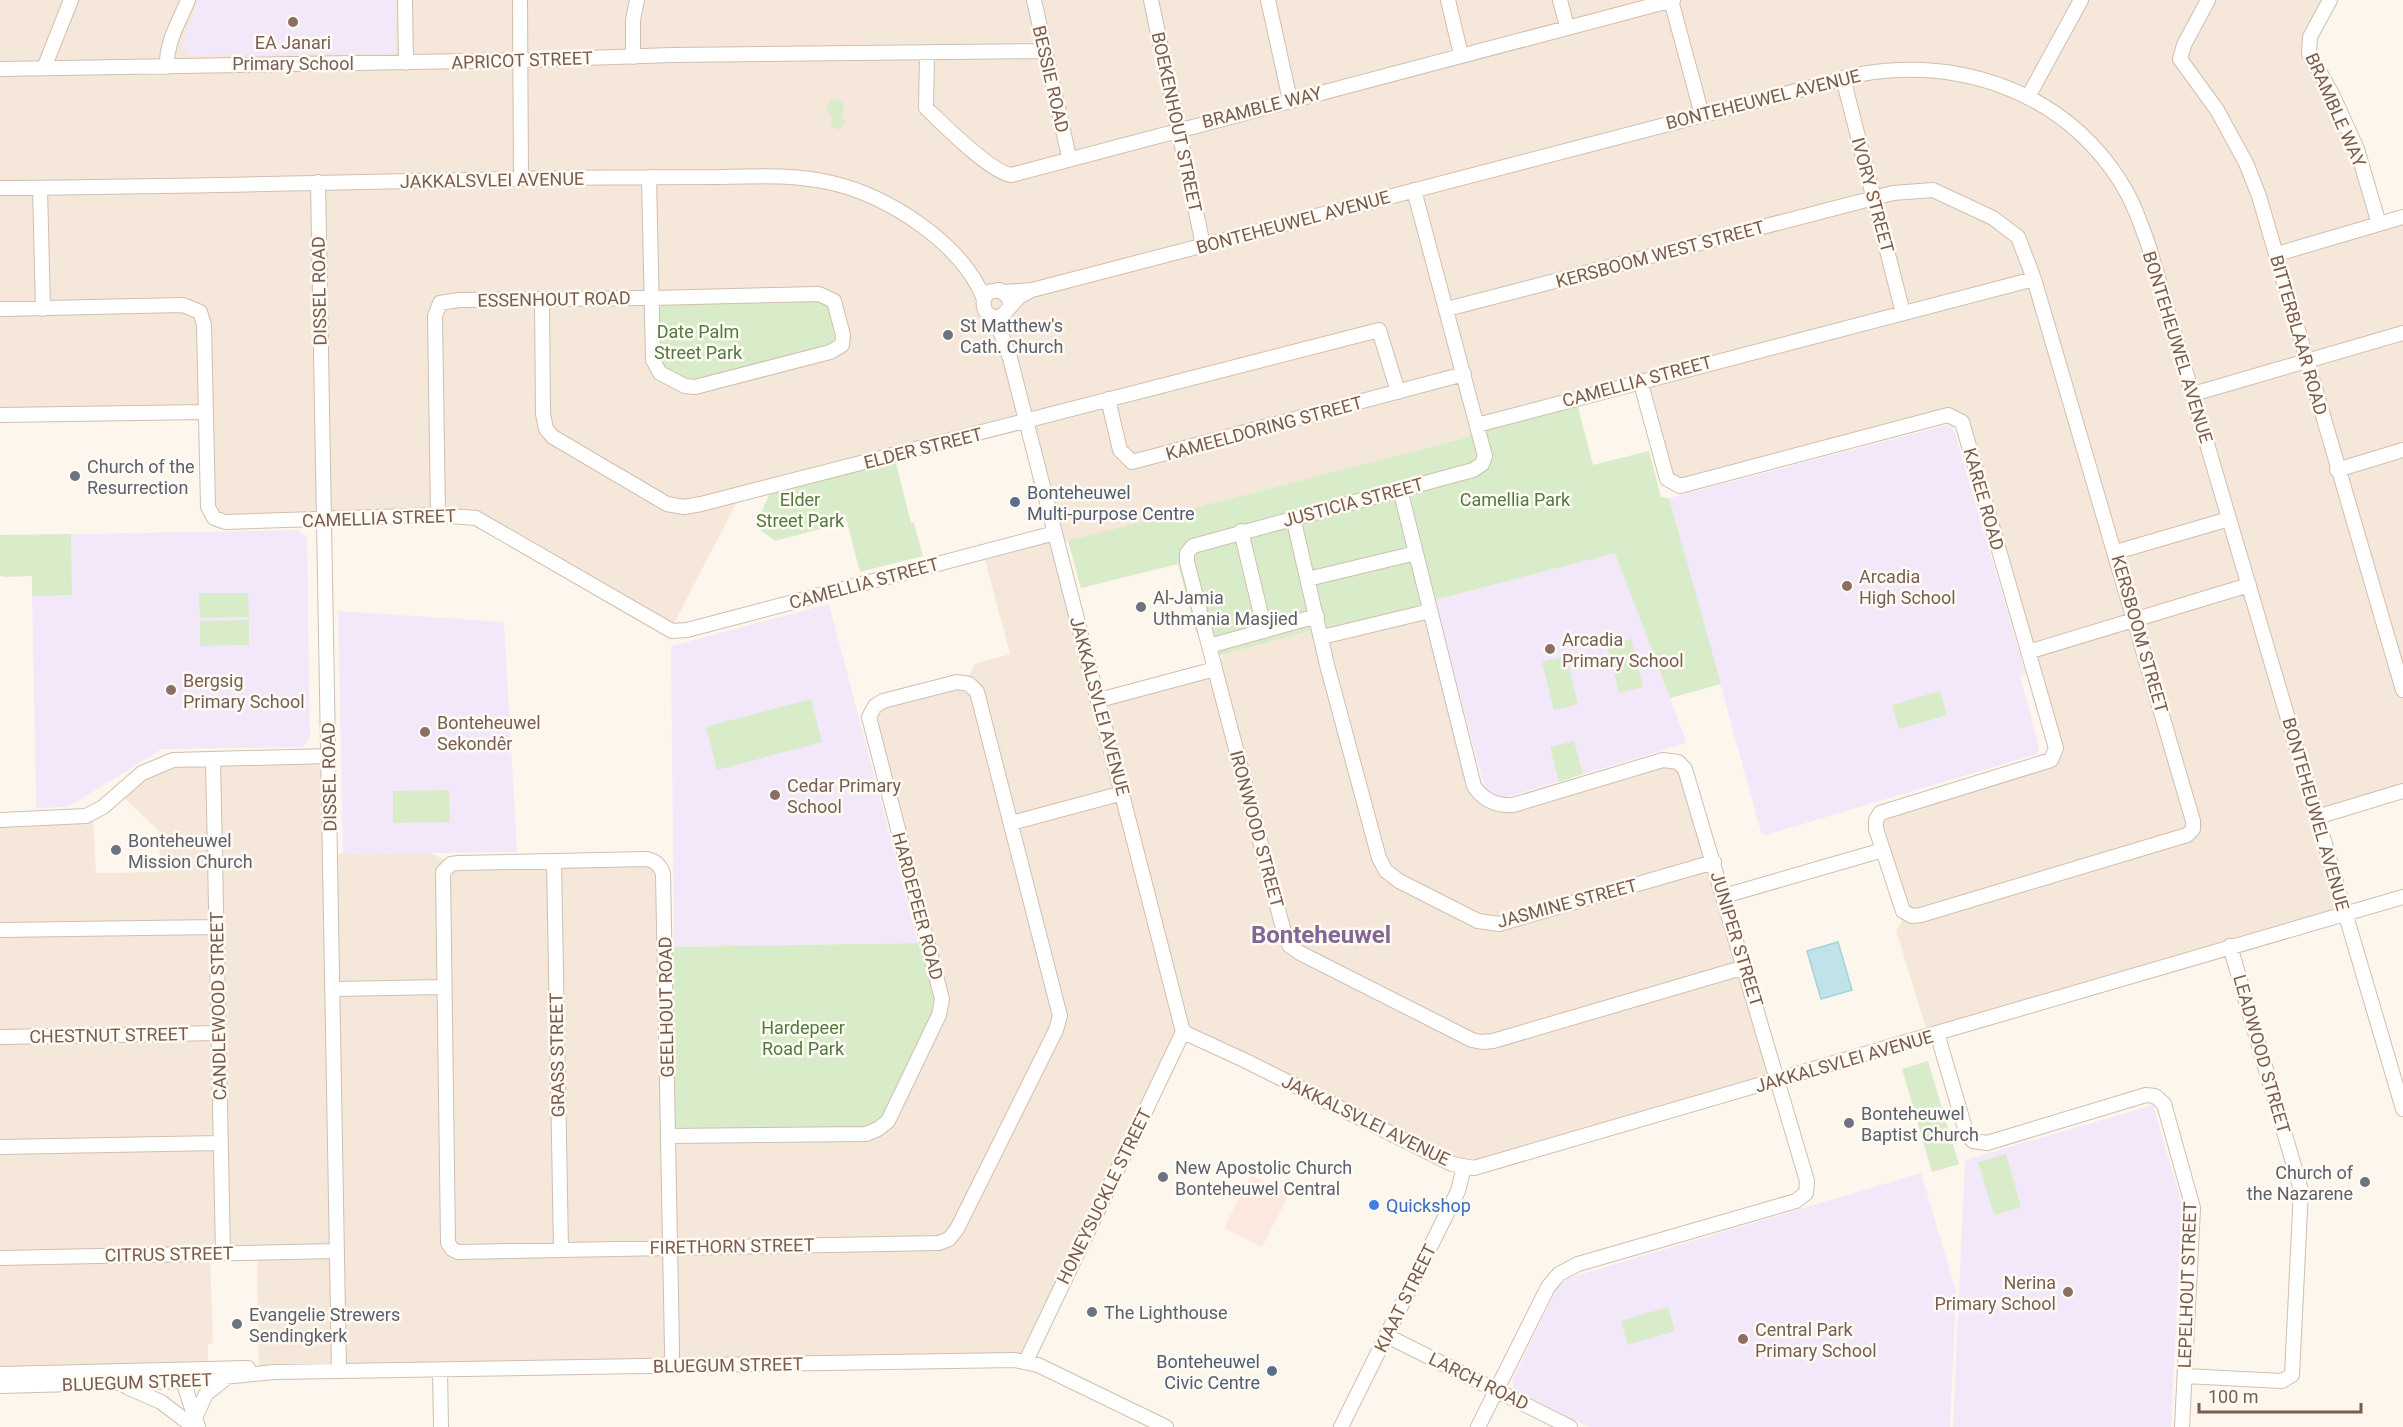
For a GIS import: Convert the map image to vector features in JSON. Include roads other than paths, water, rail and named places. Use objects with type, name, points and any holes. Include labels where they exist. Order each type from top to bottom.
[{"type":"street","points":[[44,68],[70,0]]},
{"type":"street","points":[[167,67],[172,33],[188,0]]},
{"type":"street","points":[[405,0],[406,63]]},
{"type":"street","points":[[520,0],[521,179]]},
{"type":"street","points":[[633,57],[633,20],[637,0]]},
{"type":"street","name":"BESSIE ROAD","points":[[1034,0],[1069,158]]},
{"type":"street","name":"BOEKENHOUT STREET","points":[[1151,0],[1203,245]]},
{"type":"street","points":[[1268,0],[1290,100]]},
{"type":"street","points":[[1448,0],[1461,55]]},
{"type":"street","points":[[1560,0],[1567,27]]},
{"type":"street","points":[[1672,0],[1702,115]]},
{"type":"street","name":"BRAMBLE WAY","points":[[927,54],[926,108],[1003,174],[1011,175],[1672,0]]},
{"type":"street","points":[[2028,97],[2081,0]]},
{"type":"street","name":"BITTERBLAAR ROAD","points":[[2208,0],[2184,45],[2180,60],[2217,110],[2246,163],[2277,254],[2337,470],[2403,690]]},
{"type":"street","name":"BRAMBLE WAY","points":[[2330,0],[2310,37],[2309,53],[2333,96],[2357,149],[2379,224]]},
{"type":"street","name":"APRICOT STREET","points":[[0,69],[1045,51]]},
{"type":"street","name":"BONTEHEUWEL AVENUE","points":[[1000,291],[1032,290],[1843,78],[1887,69],[1927,68],[1976,76],[2028,97],[2069,124],[2102,157],[2120,180],[2135,209],[2193,394],[2403,1109]]},
{"type":"street","name":"IVORY STREET","points":[[1843,78],[1903,312]]},
{"type":"street","name":"JAKKALSVLEI AVENUE","points":[[0,188],[790,176],[834,183],[894,207],[924,228],[958,260],[1000,291]]},
{"type":"street","points":[[649,177],[652,298]]},
{"type":"street","name":"DISSEL ROAD","points":[[318,182],[339,1371]]},
{"type":"street","points":[[40,188],[43,309]]},
{"type":"street","points":[[1414,190],[1477,425]]},
{"type":"street","name":"KERSBOOM STREET","points":[[1874,198],[1893,193],[1933,190],[1993,218],[2018,237],[2034,279],[2116,552],[2193,821],[2193,829],[2187,836],[1916,916],[1907,914],[1900,907],[1882,850]]},
{"type":"street","name":"KERSBOOM WEST STREET","points":[[1447,309],[1874,198]]},
{"type":"street","points":[[2277,254],[2403,217]]},
{"type":"street","name":"JAKKALSVLEI AVENUE","points":[[958,260],[977,284],[984,299],[985,311],[1004,312],[1008,350],[1183,1032],[1452,1164],[1464,1167],[1495,1164],[2403,897]]},
{"type":"street","name":"CAMELLIA STREET","points":[[1477,425],[1640,380],[2034,279]]},
{"type":"street","name":"BONTEHEUWEL AVENUE","points":[[1004,312],[1032,290]]},
{"type":"street","points":[[984,299],[988,292],[1000,291],[1004,312]]},
{"type":"street","name":"ESSENHOUT ROAD","points":[[438,515],[436,308],[446,301],[825,294],[834,301],[843,335],[842,345],[830,352],[726,380],[695,387],[685,386],[660,373],[655,367],[652,298]]},
{"type":"street","name":"ELDER STREET","points":[[542,299],[543,414],[546,429],[553,437],[657,499],[676,506],[701,504],[1379,330],[1398,392]]},
{"type":"street","name":"CAMELLIA STREET","points":[[0,309],[183,305],[193,307],[200,312],[204,325],[208,507],[214,518],[225,522],[467,516],[483,520],[672,631],[687,630],[1055,533]]},
{"type":"street","points":[[2193,394],[2403,333]]},
{"type":"street","name":"KAMEELDORING STREET","points":[[1108,399],[1120,450],[1132,462],[1464,374]]},
{"type":"street","name":"KAREE ROAD","points":[[1640,380],[1666,479],[1680,486],[1948,416],[1962,423],[2056,748],[2051,760],[1883,810],[1875,825],[1882,850]]},
{"type":"street","points":[[0,415],[206,412]]},
{"type":"street","name":"JUSTICIA STREET","points":[[1187,553],[1201,542],[1473,470],[1482,464],[1485,456],[1485,448],[1477,425]]},
{"type":"street","points":[[2337,470],[2403,450]]},
{"type":"street","points":[[1322,638],[1430,611],[1400,489]]},
{"type":"street","name":"JASMINE STREET","points":[[1293,517],[1327,665],[1379,858],[1386,871],[1399,881],[1478,921],[1499,924],[1714,862]]},
{"type":"street","points":[[2116,552],[2229,519]]},
{"type":"street","points":[[1241,531],[1265,631]]},
{"type":"street","name":"IRONWOOD STREET","points":[[1187,553],[1186,562],[1285,936],[1290,946],[1482,1042],[1745,968]]},
{"type":"street","points":[[1308,579],[1416,553]]},
{"type":"street","points":[[2028,652],[2249,585]]},
{"type":"street","name":"JUNIPER STREET","points":[[1430,611],[1474,786],[1483,797],[1501,805],[1513,805],[1663,760],[1673,760],[1682,765],[1688,773],[1807,1181],[1802,1197],[1565,1270],[1548,1287],[1478,1427]]},
{"type":"street","points":[[1209,646],[1317,616]]},
{"type":"street","points":[[1099,700],[1215,669]]},
{"type":"street","name":"HARDEPEER ROAD","points":[[668,1136],[873,1132],[888,1121],[939,1015],[941,994],[870,721],[875,706],[957,682],[972,686],[977,692],[1011,823]]},
{"type":"street","points":[[0,820],[86,816],[103,807],[150,768],[173,760],[329,756]]},
{"type":"street","name":"CANDLEWOOD STREET","points":[[213,759],[223,1253]]},
{"type":"street","points":[[2317,817],[2403,791]]},
{"type":"street","points":[[1011,823],[1123,793]]},
{"type":"street","name":"FIRETHORN STREET","points":[[447,866],[443,872],[450,1247],[458,1252],[939,1243],[952,1236],[1056,1030],[1060,1016],[1011,823]]},
{"type":"street","points":[[1724,896],[1882,850]]},
{"type":"street","name":"GEELHOUT ROAD","points":[[447,866],[458,863],[647,859],[655,862],[663,871],[672,1366]]},
{"type":"street","name":"GRASS STREET","points":[[554,861],[561,1250]]},
{"type":"street","points":[[0,930],[216,927]]},
{"type":"street","name":"LEADWOOD STREET","points":[[2185,1376],[2282,1381],[2292,1375],[2301,1190],[2230,946]]},
{"type":"street","points":[[333,989],[444,987]]},
{"type":"street","name":"HONEYSUCKLE STREET","points":[[1026,1361],[1183,1032]]},
{"type":"street","name":"CHESTNUT STREET","points":[[0,1037],[218,1033]]},
{"type":"street","name":"LEPELHOUT STREET","points":[[1937,1033],[1967,1135],[1978,1143],[1987,1143],[2146,1095],[2155,1096],[2162,1101],[2192,1203],[2182,1427]]},
{"type":"street","points":[[0,1147],[220,1143]]},
{"type":"street","name":"KIAAT STREET","points":[[1341,1427],[1458,1191],[1464,1167]]},
{"type":"street","name":"CITRUS STREET","points":[[0,1258],[337,1251]]},
{"type":"street","name":"LARCH ROAD","points":[[1387,1336],[1570,1427]]},
{"type":"street","name":"BLUEGUM STREET","points":[[0,1374],[184,1375],[230,1378],[274,1372],[1026,1361],[1166,1427]]},
{"type":"street","name":"BLUEGUM STREET","points":[[0,1386],[114,1383],[251,1368],[274,1372]]},
{"type":"street","points":[[440,1370],[441,1427]]},
{"type":"street","points":[[184,1375],[196,1424]]},
{"type":"street","points":[[196,1424],[210,1389],[230,1378]]},
{"type":"street","points":[[114,1383],[153,1397],[196,1424]]},
{"type":"water","points":[[1838,942],[1852,990],[1821,999],[1807,951]]},
{"type":"place","name":"EA Janari Primary School","points":[[293,22]]},
{"type":"place","name":"St Matthew's Cath. Church","points":[[948,335]]},
{"type":"place","name":"Church of the Resurrection","points":[[75,476]]},
{"type":"place","name":"Bonteheuwel Multi-purpose Centre","points":[[1015,502]]},
{"type":"place","name":"Arcadia High School","points":[[1847,586]]},
{"type":"place","name":"Al-Jamia Uthmania Masjied","points":[[1141,607]]},
{"type":"place","name":"Arcadia Primary School","points":[[1550,649]]},
{"type":"place","name":"Bergsig Primary School","points":[[171,690]]},
{"type":"place","name":"Bonteheuwel Sekondêr","points":[[425,732]]},
{"type":"place","name":"Cedar Primary School","points":[[775,795]]},
{"type":"place","name":"Bonteheuwel Mission Church","points":[[116,850]]},
{"type":"place","name":"Bonteheuwel Baptist Church","points":[[1849,1123]]},
{"type":"place","name":"New Apostolic Church Bonteheuwel Central","points":[[1163,1177]]},
{"type":"place","name":"Church of the Nazarene","points":[[2365,1182]]},
{"type":"place","name":"Quickshop","points":[[1374,1205]]},
{"type":"place","name":"Nerina Primary School","points":[[2068,1292]]},
{"type":"place","name":"The Lighthouse","points":[[1092,1312]]},
{"type":"place","name":"Evangelie Strewers Sendingkerk","points":[[237,1324]]},
{"type":"place","name":"Central Park Primary School","points":[[1743,1339]]},
{"type":"place","name":"Bonteheuwel Civic Centre","points":[[1272,1371]]},
{"type":"district","name":"Bonteheuwel","points":[[1321,935]]},
{"type":"park label","name":"Date Palm Street Park","points":[[698,341]]},
{"type":"park label","name":"Camellia Park","points":[[1515,499]]},
{"type":"park label","name":"Elder Street Park","points":[[800,509]]},
{"type":"park label","name":"Hardepeer Road Park","points":[[803,1037]]}]
